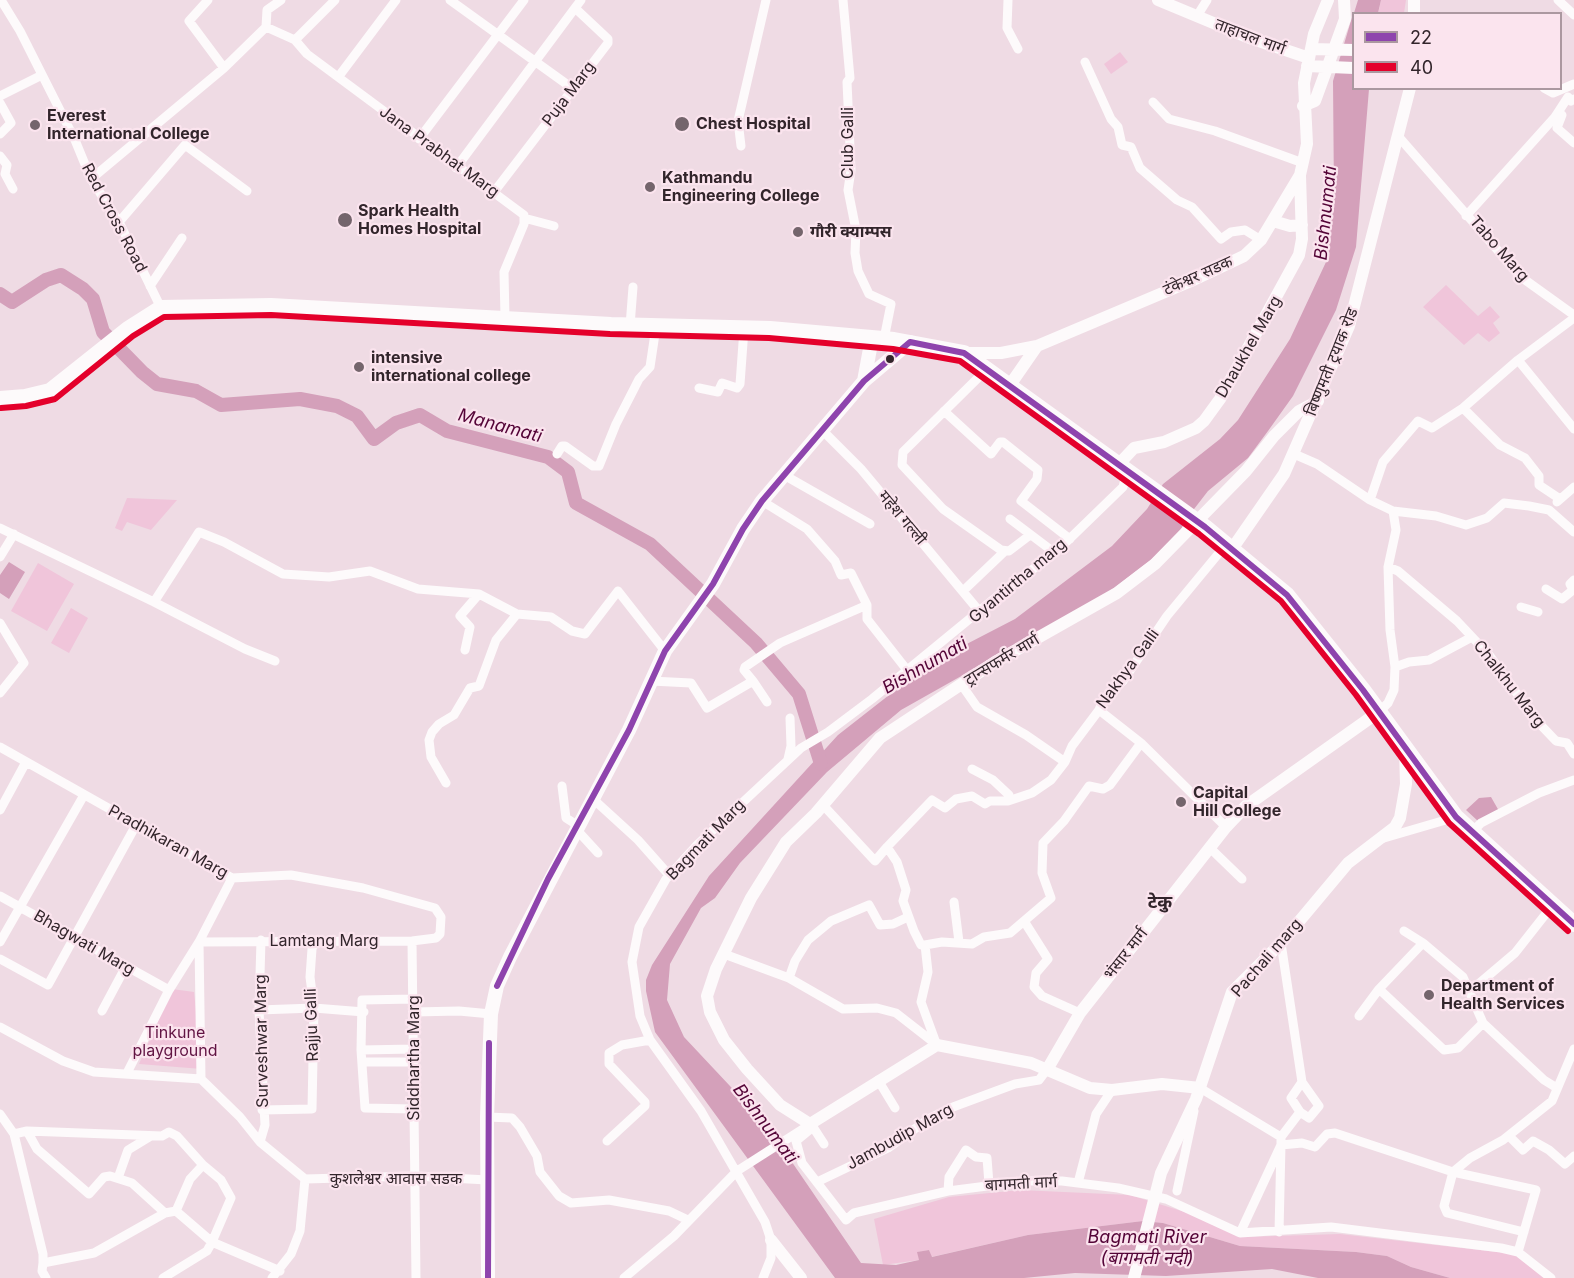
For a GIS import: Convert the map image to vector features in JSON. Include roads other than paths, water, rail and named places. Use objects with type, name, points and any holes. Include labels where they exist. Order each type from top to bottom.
[{"type":"highway","points":[[0,399],[25,398],[50,391],[106,345],[161,308],[226,309],[271,306],[630,326],[744,329],[878,338],[964,353],[1205,528],[1287,595],[1380,711],[1456,817],[1574,924]]},
{"type":"main road","name":"ताहाचल मार्ग","points":[[1158,0],[1310,60]]},
{"type":"main road","name":"टंकेश्वर सडक","points":[[964,353],[1001,353],[1037,346],[1244,256],[1261,240],[1301,169],[1307,144],[1303,106],[1310,60],[1328,0]]},
{"type":"main road","points":[[1303,106],[1315,100],[1345,19],[1344,0]]},
{"type":"main road","points":[[1310,60],[1352,50]]},
{"type":"main road","points":[[1310,60],[1352,68]]},
{"type":"main road","name":"बिष्णुमती ट्रयाक रोड","points":[[1233,549],[1284,474],[1349,326],[1408,92]]},
{"type":"main road","name":"Dhaukhel Marg","points":[[1119,464],[1134,448],[1164,442],[1196,428],[1213,411],[1294,266],[1301,248],[1301,169]]},
{"type":"main road","points":[[1273,221],[1290,226],[1302,225]]},
{"type":"main road","points":[[864,381],[878,338]]},
{"type":"main road","points":[[488,1278],[489,1043],[490,1014],[497,986],[524,927],[629,730],[665,651],[713,584],[743,529],[762,501],[821,429],[864,381],[910,342]]},
{"type":"main road","points":[[1010,385],[1037,346]]},
{"type":"main road","name":"ट्रान्सफर्मर मार्ग","points":[[812,1126],[780,1105],[747,1069],[724,1040],[710,1012],[707,996],[751,897],[786,843],[823,805],[880,738],[961,684],[1117,593],[1155,564],[1246,471],[1274,436],[1299,411],[1318,401]]},
{"type":"main road","name":"भंसार मार्ग","points":[[1048,1068],[1080,1013],[1226,827],[1246,806],[1380,711]]},
{"type":"main road","points":[[1384,838],[1400,818],[1406,784],[1405,745]]},
{"type":"main road","name":"Pachali marg","points":[[1134,1278],[1161,1173],[1198,1094],[1232,992],[1245,983],[1281,943],[1348,863],[1365,848],[1384,838]]},
{"type":"main road","points":[[812,1126],[878,1080],[937,1045],[1048,1068],[1068,1080],[1090,1088],[1112,1090],[1162,1084],[1198,1094]]},
{"type":"main road","points":[[771,1240],[801,1278]]},
{"type":"street","name":"Red Cross Road","points":[[1,0],[20,31],[75,140],[91,179],[119,222],[161,308]]},
{"type":"street","points":[[207,0],[189,21],[224,68]]},
{"type":"street","points":[[295,40],[335,0]]},
{"type":"street","points":[[339,76],[396,0]]},
{"type":"street","points":[[419,139],[524,0]]},
{"type":"street","points":[[741,146],[738,121],[766,0]]},
{"type":"street","name":"Club Galli","points":[[843,0],[850,78],[847,82],[851,170],[848,190],[856,230],[855,253],[858,271],[869,294],[891,304],[878,338]]},
{"type":"street","points":[[1008,0],[1007,28],[1018,48]]},
{"type":"street","points":[[1197,16],[1207,0]]},
{"type":"street","points":[[1558,0],[1574,15]]},
{"type":"street","points":[[91,179],[224,68],[266,27],[267,10],[281,1]]},
{"type":"street","points":[[455,1],[496,36],[572,88]]},
{"type":"street","points":[[456,168],[578,4]]},
{"type":"street","name":"Puja Marg","points":[[494,192],[608,43],[608,39],[578,4]]},
{"type":"street","name":"Jana Prabhat Marg","points":[[266,27],[295,40],[307,54],[339,76],[456,168],[494,192],[524,218]]},
{"type":"street","points":[[1085,62],[1111,119],[1118,127],[1122,146],[1131,147],[1140,168],[1177,200],[1192,207],[1221,239],[1231,232],[1245,230],[1261,240]]},
{"type":"street","points":[[0,96],[42,75]]},
{"type":"street","name":"Tabo Marg","points":[[1572,100],[1568,97],[1555,117],[1466,216],[1521,277],[1574,317]]},
{"type":"street","points":[[1572,100],[1557,128],[1574,142]]},
{"type":"street","points":[[1152,102],[1169,119],[1215,131],[1301,169]]},
{"type":"street","points":[[0,103],[11,123],[0,134]]},
{"type":"street","points":[[1398,136],[1466,216]]},
{"type":"street","points":[[119,222],[185,145],[247,191]]},
{"type":"street","points":[[0,156],[7,165],[5,174],[13,189]]},
{"type":"street","points":[[505,318],[504,272],[524,224],[524,218],[554,226]]},
{"type":"street","points":[[150,286],[182,238]]},
{"type":"street","points":[[630,326],[633,287]]},
{"type":"street","points":[[1370,500],[1383,462],[1418,421],[1432,428],[1462,408],[1518,360],[1574,317]]},
{"type":"street","points":[[557,454],[562,446],[568,447],[594,466],[598,466],[639,379],[650,367],[656,327]]},
{"type":"street","points":[[699,388],[718,392],[722,383],[737,388],[740,384],[744,329]]},
{"type":"street","points":[[1518,360],[1574,429]]},
{"type":"street","points":[[987,369],[903,452],[902,465],[943,509],[1005,550]]},
{"type":"street","points":[[1462,408],[1500,445],[1525,458],[1539,476],[1539,485],[1560,499]]},
{"type":"street","points":[[944,411],[991,454],[1000,442],[1003,442],[1038,470],[1037,479],[1021,501],[1070,539]]},
{"type":"street","name":"महेश गल्ली","points":[[821,429],[861,469],[979,611]]},
{"type":"street","points":[[1294,454],[1339,477],[1370,500],[1393,511],[1436,516],[1467,525],[1487,518],[1504,503],[1549,510],[1574,532]]},
{"type":"street","name":"Gyantirtha marg","points":[[801,748],[828,732],[963,627],[979,611],[1055,554],[1123,487],[1126,475],[1119,464]]},
{"type":"street","points":[[784,475],[870,524]]},
{"type":"street","points":[[1549,510],[1574,488]]},
{"type":"street","points":[[762,501],[807,529],[835,561],[841,574],[851,573],[867,605],[867,619],[907,670]]},
{"type":"street","points":[[1380,711],[1388,703],[1394,690],[1395,667],[1390,630],[1388,567],[1396,530],[1393,511]]},
{"type":"street","points":[[1010,519],[1055,554]]},
{"type":"street","points":[[1,530],[14,534],[154,602],[244,649],[275,660]]},
{"type":"street","points":[[154,602],[199,532],[283,574],[329,577],[370,570],[418,590],[479,594],[517,614],[551,617],[572,631],[585,634],[618,591],[665,651]]},
{"type":"street","points":[[0,557],[14,534]]},
{"type":"street","points":[[963,591],[1005,550],[1008,551],[1030,535]]},
{"type":"street","name":"Nakhya Galli","points":[[1008,801],[1032,793],[1051,780],[1065,762],[1086,725],[1099,710],[1103,700],[1123,681],[1147,644],[1197,580],[1219,553],[1233,549]]},
{"type":"street","name":"Chalkhu Marg","points":[[1388,567],[1398,571],[1472,637],[1490,656],[1535,719],[1556,741],[1567,743],[1574,754]]},
{"type":"street","points":[[1546,589],[1562,599],[1573,590],[1570,584],[1574,580]]},
{"type":"street","points":[[465,650],[470,627],[460,616],[479,594]]},
{"type":"street","points":[[767,702],[744,669],[780,643],[867,605]]},
{"type":"street","points":[[1521,607],[1538,612]]},
{"type":"street","points":[[446,783],[431,757],[429,740],[432,732],[439,724],[454,715],[470,688],[479,686],[496,640],[517,614]]},
{"type":"street","points":[[0,622],[3,637],[24,663],[0,693]]},
{"type":"street","points":[[1395,667],[1409,662],[1429,660],[1472,637]]},
{"type":"street","points":[[651,681],[691,683],[707,708],[753,681]]},
{"type":"street","points":[[961,684],[977,707],[1026,735],[1065,762]]},
{"type":"street","points":[[1099,710],[1141,743],[1226,827]]},
{"type":"street","points":[[788,759],[791,746],[790,718]]},
{"type":"street","points":[[886,848],[897,862],[906,890],[903,901],[921,945],[959,942],[972,944],[984,937],[1010,933],[1051,898],[1042,873],[1043,843],[1064,821],[1089,786],[1103,789],[1110,785],[1141,743]]},
{"type":"street","name":"Pradhikaran Marg","points":[[0,747],[232,878],[291,875],[363,888],[435,908],[441,917],[440,926]]},
{"type":"street","name":"Bagmati Marg","points":[[771,1240],[765,1222],[737,1171],[729,1162],[700,1111],[650,1040],[640,1016],[632,962],[639,927],[669,875],[697,845],[801,748]]},
{"type":"street","points":[[0,810],[26,762]]},
{"type":"street","points":[[823,805],[874,861],[932,800],[945,808],[956,799],[972,796],[985,804],[990,801],[1008,801],[1009,795],[993,780],[972,769]]},
{"type":"street","points":[[1471,833],[1481,823],[1539,793],[1574,780]]},
{"type":"street","points":[[562,786],[566,818],[577,827],[598,853]]},
{"type":"street","points":[[0,942],[84,795]]},
{"type":"street","points":[[592,798],[638,840],[669,875]]},
{"type":"street","points":[[1384,838],[1456,817]]},
{"type":"street","points":[[0,959],[48,985],[136,825]]},
{"type":"street","points":[[1210,848],[1242,879]]},
{"type":"street","points":[[127,1073],[169,990],[199,942],[232,878]]},
{"type":"street","name":"Bhagwati Marg","points":[[0,896],[125,968],[169,990]]},
{"type":"street","points":[[954,902],[959,942]]},
{"type":"street","points":[[789,978],[795,961],[808,940],[831,921],[869,905],[880,925],[893,924],[908,917]]},
{"type":"street","points":[[1469,992],[1515,953],[1552,906]]},
{"type":"street","points":[[1024,921],[1048,959],[1036,973],[1035,987],[1042,996],[1080,1013]]},
{"type":"street","name":"Lamtang Marg","points":[[199,942],[412,941],[436,938],[440,934],[440,926]]},
{"type":"street","points":[[1404,931],[1423,943],[1463,977],[1484,1023],[1544,1080],[1557,1088]]},
{"type":"street","name":"Surveshwar Marg","points":[[261,940],[259,1010],[263,1052],[262,1110],[265,1125],[261,1142]]},
{"type":"street","name":"Siddhartha Marg","points":[[412,941],[416,1278]]},
{"type":"street","points":[[199,942],[201,1079]]},
{"type":"street","name":"Rajju Galli","points":[[262,1110],[312,1109],[314,1008],[310,977],[312,949],[315,942]]},
{"type":"street","points":[[1281,943],[1302,1082],[1319,1107],[1310,1118],[1300,1112],[1291,1098],[1302,1082]]},
{"type":"street","points":[[1359,1016],[1379,989],[1423,943]]},
{"type":"street","points":[[925,945],[928,972],[921,1002],[937,1045]]},
{"type":"street","points":[[724,954],[789,978],[843,1009],[877,1008],[896,1013],[937,1045]]},
{"type":"street","points":[[102,1011],[125,968]]},
{"type":"street","points":[[1379,989],[1444,1050],[1458,1048],[1484,1023]]},
{"type":"street","points":[[413,1109],[365,1108],[361,1050],[364,1012],[362,1000],[414,999]]},
{"type":"street","points":[[259,1010],[314,1008],[364,1012]]},
{"type":"street","points":[[414,1012],[459,1011],[490,1014]]},
{"type":"street","points":[[0,1027],[63,1061],[94,1072],[201,1079],[261,1142],[305,1179],[300,1231],[280,1271],[272,1278]]},
{"type":"street","points":[[607,1141],[645,1106],[645,1102],[609,1064],[609,1053],[622,1045],[650,1040]]},
{"type":"street","points":[[361,1050],[414,1049]]},
{"type":"street","points":[[1524,1232],[1447,1213],[1444,1206],[1453,1172],[1470,1158],[1509,1136],[1552,1101],[1574,1049]]},
{"type":"street","points":[[363,1062],[413,1062]]},
{"type":"street","name":"Jambudip Marg","points":[[817,1182],[888,1148],[930,1118],[1015,1084],[1040,1080],[1048,1068]]},
{"type":"street","points":[[878,1080],[895,1108]]},
{"type":"street","points":[[1078,1183],[1096,1114],[1112,1090]]},
{"type":"street","points":[[1177,1191],[1198,1094],[1281,1141],[1315,1147],[1327,1134],[1335,1133],[1453,1172],[1536,1190],[1518,1252]]},
{"type":"street","points":[[1300,1112],[1281,1141],[1240,1233],[1331,1227],[1366,1230],[1518,1252],[1551,1278]]},
{"type":"street","points":[[0,1114],[14,1134],[43,1254],[42,1271],[46,1278]]},
{"type":"street","points":[[487,1117],[512,1118],[537,1156],[540,1172],[559,1196],[571,1203],[609,1200],[669,1211],[688,1220]]},
{"type":"street","points":[[624,1278],[674,1236],[737,1171],[796,1132],[812,1126]]},
{"type":"street","points":[[812,1126],[824,1144]]},
{"type":"street","points":[[812,1126],[798,1138],[796,1143],[802,1163],[817,1182]]},
{"type":"street","points":[[14,1134],[27,1131],[151,1136],[170,1132],[177,1136],[203,1165],[222,1180],[231,1198],[207,1251],[163,1278]]},
{"type":"street","points":[[27,1131],[37,1149],[89,1199],[104,1177],[118,1179],[132,1184],[165,1213]]},
{"type":"street","points":[[118,1179],[128,1150],[151,1136]]},
{"type":"street","points":[[1509,1136],[1523,1150],[1533,1141],[1545,1150],[1549,1150],[1565,1164],[1574,1156]]},
{"type":"street","points":[[1279,1232],[1281,1141]]},
{"type":"street","points":[[948,1191],[949,1177],[966,1150],[976,1157],[987,1158],[989,1185]]},
{"type":"street","points":[[176,1211],[190,1179],[203,1165]]},
{"type":"street","name":"कुशलेश्वर आवास सडक","points":[[305,1179],[414,1176],[487,1180]]},
{"type":"street","name":"बागमती मार्ग","points":[[817,1182],[846,1220],[854,1213],[948,1191],[1035,1181],[1118,1188],[1166,1199],[1240,1233]]},
{"type":"street","points":[[43,1263],[94,1254],[165,1213],[176,1211]]},
{"type":"street","points":[[176,1211],[212,1242],[280,1271]]},
{"type":"street","points":[[763,1278],[771,1258],[771,1240]]},
{"type":"water","points":[[1358,0],[1381,0],[1378,12],[1354,12]]},
{"type":"water","name":"Bagmati River (बागमती नदी)","points":[[1352,17],[1352,90],[1369,90],[1356,247],[1336,310],[1293,396],[1248,458],[1208,491],[1184,522],[1181,530],[1156,556],[1105,595],[901,710],[827,772],[740,863],[715,898],[701,908],[670,964],[667,1000],[684,1037],[745,1102],[771,1139],[783,1149],[861,1263],[896,1265],[919,1260],[917,1252],[929,1250],[932,1257],[1028,1235],[1143,1221],[1163,1223],[1240,1246],[1356,1252],[1387,1256],[1411,1267],[1450,1278],[1318,1278],[1272,1269],[1166,1276],[1075,1273],[1024,1278],[835,1278],[655,1032],[646,991],[646,980],[652,965],[709,876],[838,735],[930,663],[1015,619],[1112,546],[1147,509],[1163,484],[1220,439],[1238,420],[1290,339],[1326,262],[1334,198],[1333,81]]},
{"type":"water","points":[[9,562],[25,572],[9,599],[0,593],[0,575]]},
{"type":"water","points":[[1491,797],[1499,811],[1479,822],[1466,810],[1479,798]]},
{"type":"waterway","name":"Manamati","points":[[0,294],[12,302],[46,280],[61,275],[83,289],[93,299],[103,332],[142,372],[157,384],[196,391],[221,405],[300,399],[337,406],[357,416],[374,439],[396,423],[420,415],[447,431],[548,457],[568,472],[576,503],[650,544],[756,643],[799,694],[821,764]]},
{"type":"place","name":"Chest Hospital","points":[[682,124]]},
{"type":"place","name":"Everest International College","points":[[35,125]]},
{"type":"place","name":"Kathmandu Engineering College","points":[[650,187]]},
{"type":"place","name":"Spark Health Homes Hospital","points":[[345,220]]},
{"type":"place","name":"गौरी क्याम्पस","points":[[798,232]]},
{"type":"place","name":"intensive international college","points":[[359,367]]},
{"type":"place","name":"Capital Hill College","points":[[1181,802]]},
{"type":"place","name":"Department of Health Services","points":[[1429,995]]},
{"type":"district","name":"टेकु","points":[[1160,903]]},
{"type":"water label","name":"Bishnumati","points":[[1326,213]]},
{"type":"water label","name":"Bishnumati","points":[[925,666]]},
{"type":"water label","name":"Bishnumati","points":[[765,1124]]},
{"type":"park label","name":"Tinkune playground","points":[[175,1042]]}]
